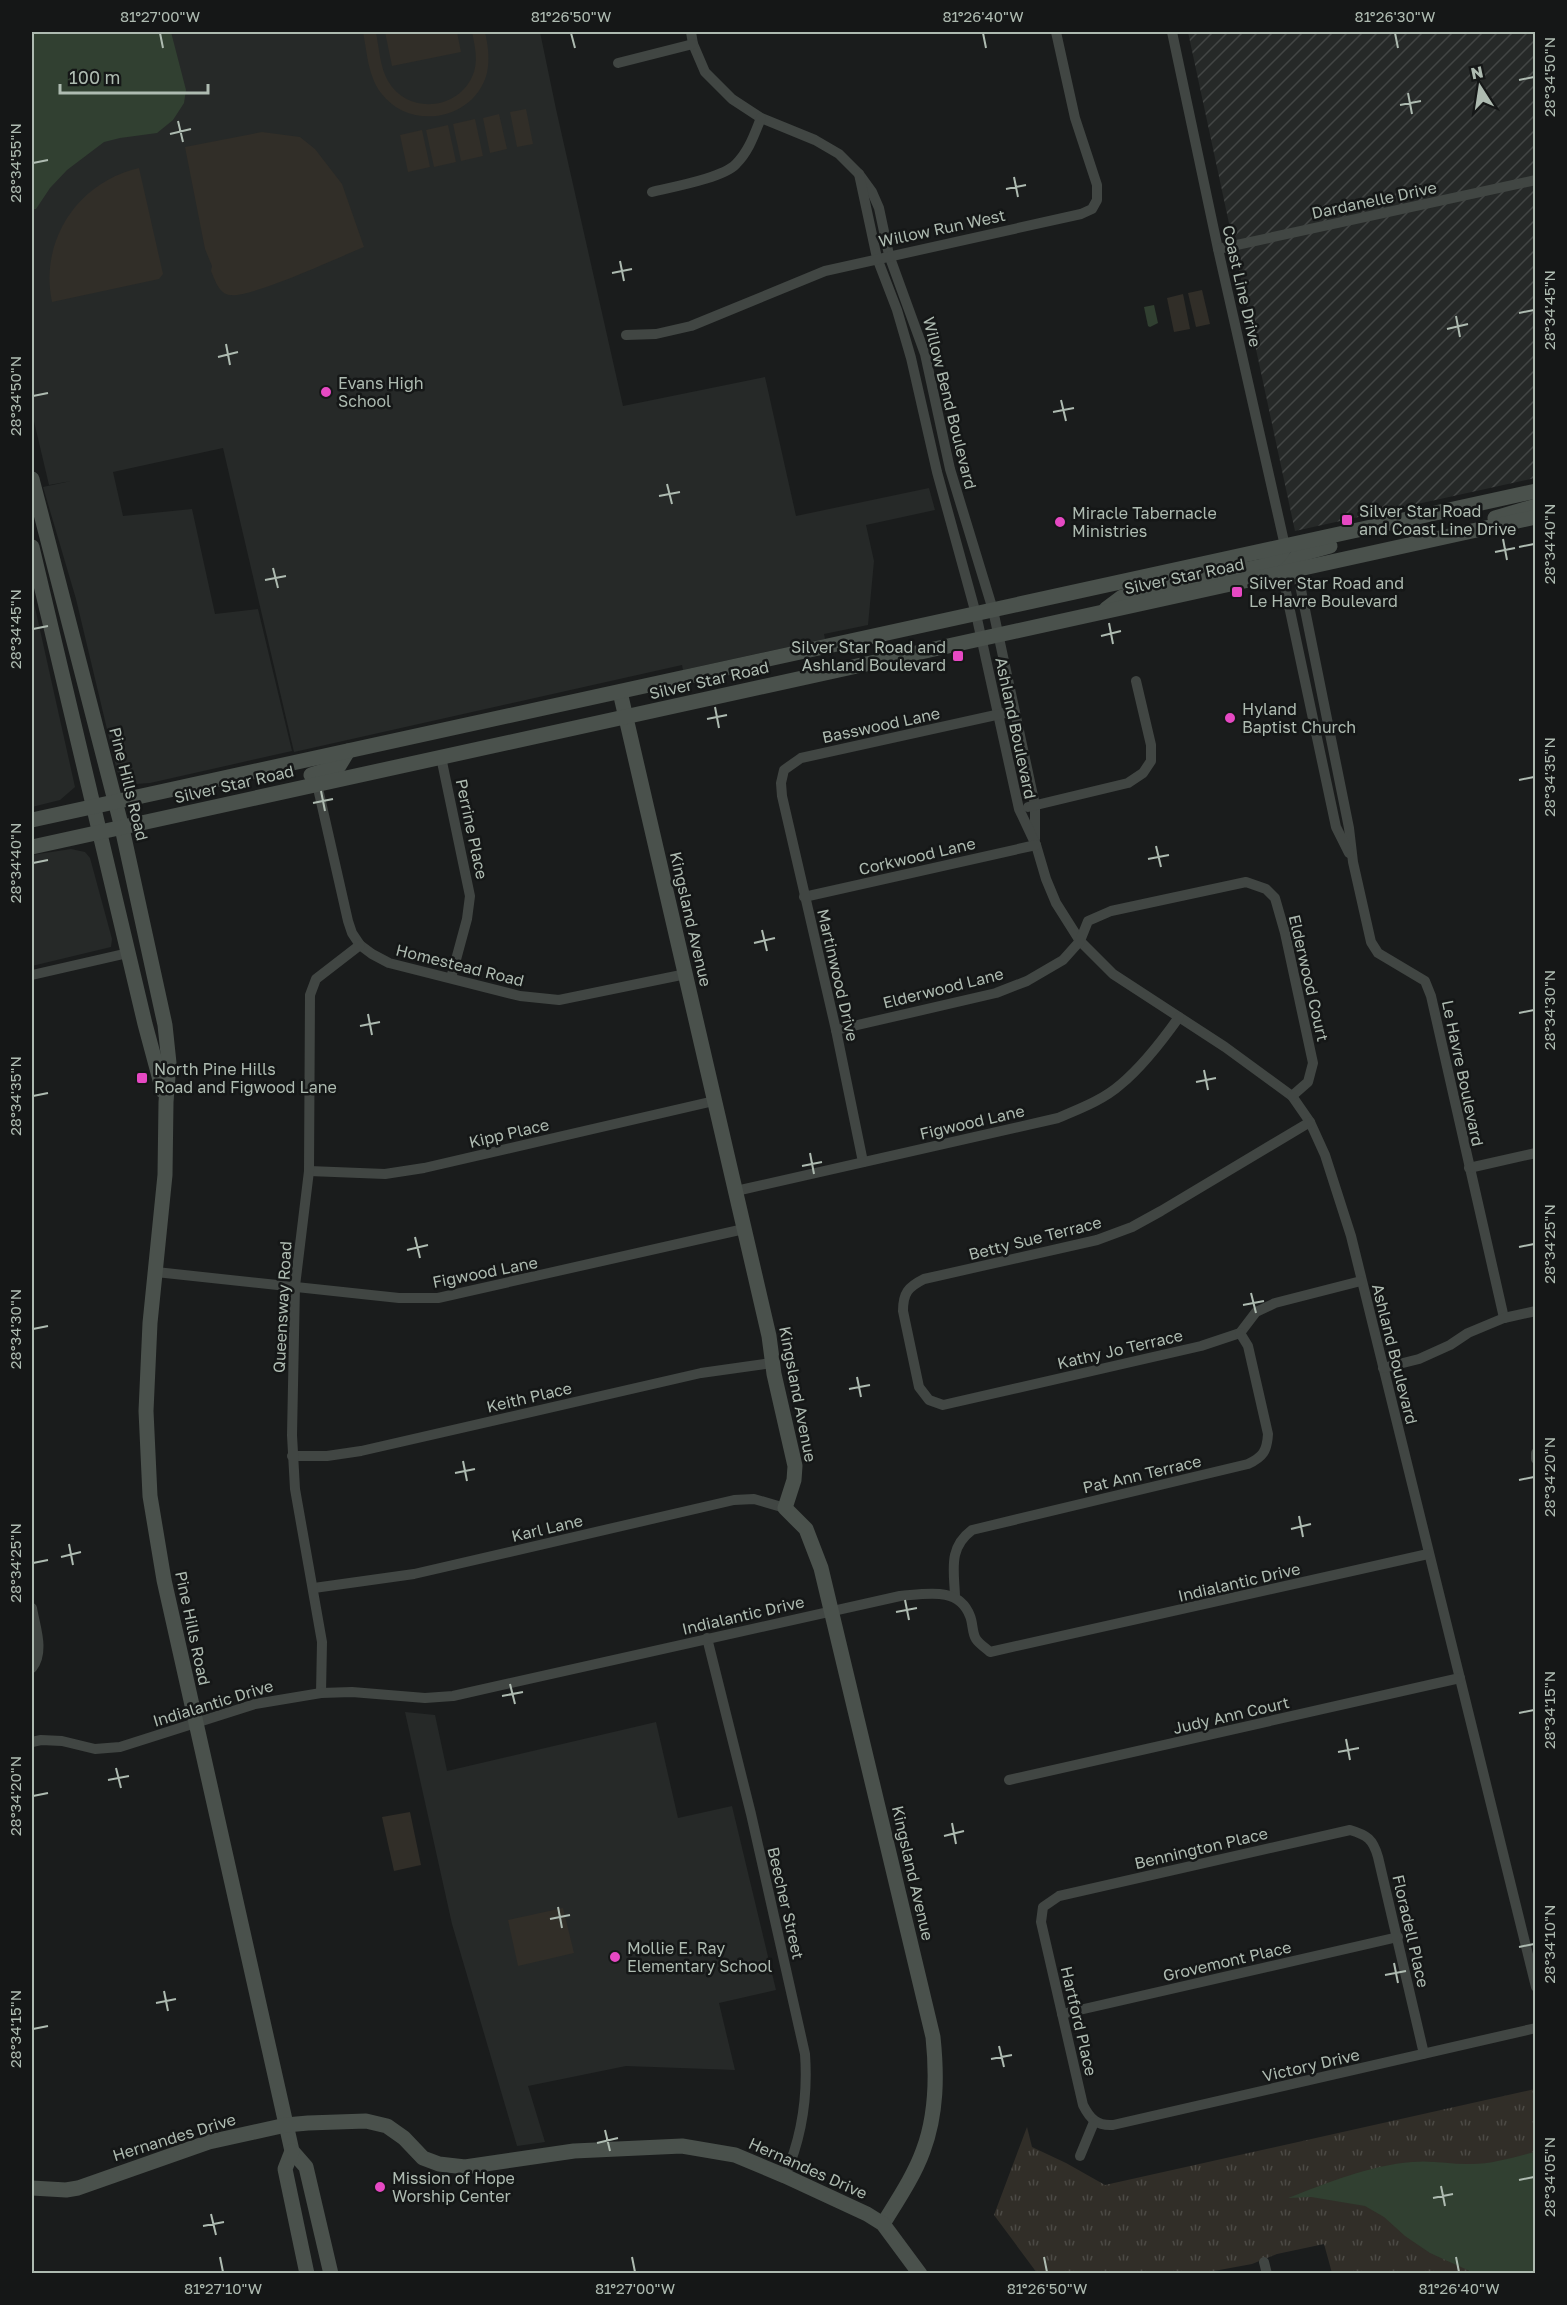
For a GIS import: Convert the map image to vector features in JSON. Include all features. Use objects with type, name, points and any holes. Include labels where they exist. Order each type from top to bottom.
[{"type":"main road","name":"Pine Hills Road","points":[[32,479],[116,802],[165,1025],[169,1063],[165,1175],[149,1333],[146,1401],[150,1496],[164,1580],[292,2151],[306,2167],[331,2274]]},
{"type":"main road","name":"Silver Star Road","points":[[32,820],[1536,491]]},
{"type":"main road","points":[[1422,542],[1536,506]]},
{"type":"main road","points":[[1290,571],[1298,555],[1376,537],[1420,516]]},
{"type":"main road","name":"Silver Star Road","points":[[32,847],[1536,517]]},
{"type":"main road","points":[[1101,612],[1122,597],[1262,566],[1281,555],[1285,546]]},
{"type":"main road","name":"Pine Hills Road","points":[[32,547],[128,953],[166,1102]]},
{"type":"main road","name":"Kingsland Avenue","points":[[620,693],[769,1336],[772,1363],[795,1466],[792,1490],[785,1508],[803,1524],[811,1538],[833,1610],[933,2037],[936,2065],[933,2115],[923,2152],[883,2224]]},
{"type":"main road","points":[[196,811],[291,780],[330,770],[339,766],[348,751]]},
{"type":"main road","name":"Hernandes Drive","points":[[32,2188],[66,2190],[78,2188],[209,2142],[286,2125],[366,2121],[387,2126],[404,2138],[423,2158],[439,2164],[465,2167],[574,2151],[682,2146],[735,2155],[785,2176],[883,2224],[920,2274]]},
{"type":"main road","name":"Pine Hills Road","points":[[292,2151],[285,2169],[307,2274]]},
{"type":"street","name":"Willow Bend Boulevard","points":[[690,32],[705,72],[732,99],[761,118],[815,140],[839,154],[859,174],[872,192],[879,208],[889,255],[925,354],[950,469],[993,610]]},
{"type":"street","name":"Willow Run West","points":[[626,335],[656,334],[691,326],[825,271],[1081,214],[1092,209],[1097,200],[1097,185],[1075,118],[1056,32]]},
{"type":"street","name":"Coast Line Drive","points":[[1172,32],[1285,546]]},
{"type":"street","points":[[618,63],[693,44]]},
{"type":"street","points":[[652,192],[722,174],[735,166],[750,146],[761,118]]},
{"type":"street","name":"Willow Bend Boulevard","points":[[859,174],[877,258],[897,310],[911,358],[937,472],[976,614]]},
{"type":"street","name":"Dardanelle Drive","points":[[1218,249],[1536,180]]},
{"type":"street","name":"Le Havre Boulevard","points":[[1290,571],[1336,827],[1353,862],[1371,942],[1378,953],[1425,981],[1431,996],[1504,1318]]},
{"type":"street","name":"Ashland Boulevard","points":[[993,610],[1035,805],[1036,845]]},
{"type":"street","name":"Ashland Boulevard","points":[[976,614],[1019,809],[1036,845],[1056,903],[1080,941],[1113,974],[1225,1047],[1292,1096],[1310,1122],[1337,1188],[1536,1987]]},
{"type":"street","points":[[1019,809],[1128,783],[1143,773],[1151,761],[1151,745],[1136,681]]},
{"type":"street","name":"Basswood Lane","points":[[782,796],[781,783],[784,770],[801,758],[1014,711]]},
{"type":"street","name":"Perrine Place","points":[[441,756],[470,896],[467,919],[451,978]]},
{"type":"street","points":[[317,784],[348,921],[360,945]]},
{"type":"street","name":"Martinwood Drive","points":[[782,796],[836,1030],[863,1162]]},
{"type":"street","name":"Corkwood Lane","points":[[804,897],[1036,845]]},
{"type":"street","name":"Elderwood Court","points":[[1080,941],[1088,921],[1111,911],[1246,882],[1266,889],[1275,898],[1285,933],[1313,1063],[1308,1082],[1292,1096]]},
{"type":"street","name":"Elderwood Lane","points":[[836,1030],[996,993],[1027,981],[1063,960],[1080,941]]},
{"type":"street","name":"Homestead Road","points":[[360,945],[389,963],[520,996],[559,1000],[686,974]]},
{"type":"street","name":"Queensway Road","points":[[321,1693],[322,1642],[295,1488],[292,1456],[295,1286],[309,1171],[311,988],[320,975],[360,945]]},
{"type":"street","points":[[32,975],[128,953]]},
{"type":"street","name":"Figwood Lane","points":[[735,1191],[1058,1118],[1089,1104],[1119,1086],[1157,1048],[1179,1017]]},
{"type":"street","name":"Kipp Place","points":[[309,1171],[385,1174],[424,1168],[714,1101]]},
{"type":"street","name":"Betty Sue Terrace","points":[[910,1347],[903,1298],[910,1286],[924,1280],[1097,1240],[1132,1227],[1161,1212],[1310,1122]]},
{"type":"street","points":[[1469,1168],[1536,1153]]},
{"type":"street","name":"Figwood Lane","points":[[156,1272],[399,1298],[438,1298],[744,1229]]},
{"type":"street","points":[[1240,1333],[1256,1312],[1275,1303],[1361,1281]]},
{"type":"street","points":[[1383,1368],[1419,1359],[1450,1345],[1468,1333],[1504,1318],[1536,1311]]},
{"type":"street","name":"Kathy Jo Terrace","points":[[910,1347],[920,1387],[929,1400],[943,1404],[1201,1346],[1240,1333]]},
{"type":"street","name":"Pat Ann Terrace","points":[[955,1596],[953,1558],[962,1538],[972,1530],[1248,1464],[1262,1457],[1267,1447],[1268,1434],[1248,1346],[1240,1333]]},
{"type":"street","name":"Keith Place","points":[[292,1456],[327,1456],[361,1451],[701,1373],[772,1363]]},
{"type":"street","points":[[1536,1453],[1536,1459]]},
{"type":"street","name":"Karl Lane","points":[[314,1588],[414,1574],[734,1500],[754,1499],[785,1508]]},
{"type":"street","name":"Indialantic Drive","points":[[32,1742],[62,1741],[95,1749],[120,1747],[271,1700],[321,1693],[352,1692],[425,1698],[453,1696],[900,1596],[938,1593],[955,1596],[966,1608],[971,1618],[975,1638],[990,1652],[1428,1554]]},
{"type":"street","points":[[32,1608],[39,1656],[32,1668]]},
{"type":"street","name":"Beecher Street","points":[[707,1638],[751,1814],[805,2054],[807,2076],[805,2109],[796,2149],[785,2176]]},
{"type":"street","name":"Judy Ann Court","points":[[1009,1780],[1460,1678]]},
{"type":"street","name":"Bennington Place","points":[[1059,1896],[1350,1830]]},
{"type":"street","name":"Floradell Place","points":[[1350,1830],[1366,1835],[1375,1847],[1424,2054]]},
{"type":"street","name":"Hartford Place","points":[[1059,1896],[1043,1907],[1041,1922],[1083,2105],[1094,2122]]},
{"type":"street","name":"Grovemont Place","points":[[1062,2014],[1398,1937]]},
{"type":"street","name":"Victory Drive","points":[[1094,2122],[1104,2126],[1113,2125],[1536,2028]]},
{"type":"street","points":[[1080,2156],[1094,2122]]},
{"type":"street","points":[[1264,2262],[1266,2274]]},
{"type":"shaded area","name":"Evans High School","points":[[32,32],[540,32],[623,406],[765,377],[796,516],[929,488],[935,510],[866,525],[874,561],[868,625],[824,634],[825,639],[683,670],[682,665],[294,752],[223,448],[113,472],[123,516],[192,509],[215,614],[258,609],[292,751],[150,783],[135,784],[123,777],[117,771],[76,599],[43,487],[71,481],[49,485],[32,413]]},
{"type":"shaded area","points":[[32,32],[171,32],[186,90],[184,103],[173,120],[157,133],[104,142],[67,170],[50,188],[36,209],[32,209]]},
{"type":"shaded area","points":[[1188,32],[1535,32],[1535,478],[1295,531]]},
{"type":"shaded area","points":[[1154,305],[1158,323],[1150,327],[1144,307]]},
{"type":"shaded area","points":[[32,594],[75,787],[60,800],[32,807]]},
{"type":"shaded area","points":[[71,849],[85,852],[90,858],[112,939],[111,947],[32,966],[32,855]]},
{"type":"shaded area","name":"Mollie E. Ray Elementary School","points":[[405,1712],[435,1715],[447,1771],[656,1722],[678,1818],[732,1806],[776,1990],[719,2003],[735,2070],[626,2066],[528,2086],[545,2142],[517,2146],[452,1924]]},
{"type":"shaded area","points":[[1535,2152],[1535,2273],[1474,2273],[1430,2253],[1405,2236],[1384,2217],[1365,2206],[1311,2197],[1288,2198],[1349,2176],[1396,2164],[1433,2162],[1476,2164]]},
{"type":"green space","points":[[363,32],[376,32],[385,76],[396,92],[419,103],[443,102],[455,97],[465,88],[472,77],[475,66],[476,54],[472,32],[485,32],[488,52],[487,73],[480,89],[456,110],[440,115],[424,116],[408,113],[393,105],[381,93],[373,79]]},
{"type":"green space","points":[[385,32],[457,32],[461,52],[392,66]]},
{"type":"green space","points":[[526,109],[533,144],[517,147],[510,112]]},
{"type":"green space","points":[[499,114],[507,149],[490,153],[483,118]]},
{"type":"green space","points":[[475,119],[483,156],[461,161],[453,124]]},
{"type":"green space","points":[[448,125],[456,162],[434,167],[426,130]]},
{"type":"green space","points":[[422,130],[430,167],[408,172],[400,135]]},
{"type":"green space","points":[[262,132],[300,137],[315,149],[342,184],[364,247],[275,284],[230,295],[220,289],[211,271],[212,266],[205,249],[185,147]]},
{"type":"green space","points":[[139,168],[163,274],[159,279],[52,302],[50,279],[52,257],[58,236],[68,217],[81,200],[98,186],[117,175]]},
{"type":"green space","points":[[1202,290],[1210,324],[1196,327],[1188,293]]},
{"type":"green space","points":[[1183,294],[1190,329],[1174,332],[1167,298]]},
{"type":"green space","points":[[410,1812],[421,1865],[394,1871],[382,1817]]},
{"type":"green space","points":[[563,1908],[574,1953],[518,1966],[508,1920]]},
{"type":"green space","points":[[1535,2089],[1535,2273],[1332,2273],[1324,2244],[1277,2254],[1252,2264],[1203,2273],[1037,2273],[994,2215],[1027,2127],[1032,2147],[1105,2185]]},
{"type":"place","name":"Evans High School","points":[[326,392]]},
{"type":"place","name":"Silver Star Road and Coast Line Drive","points":[[1347,520]]},
{"type":"place","name":"Miracle Tabernacle Ministries","points":[[1060,522]]},
{"type":"place","name":"Silver Star Road and Le Havre Boulevard","points":[[1237,592]]},
{"type":"place","name":"Silver Star Road and Ashland Boulevard","points":[[958,656]]},
{"type":"place","name":"Hyland Baptist Church","points":[[1230,718]]},
{"type":"place","name":"North Pine Hills Road and Figwood Lane","points":[[142,1078]]},
{"type":"place","name":"Mollie E. Ray Elementary School","points":[[615,1957]]},
{"type":"place","name":"Mission of Hope Worship Center","points":[[380,2187]]}]
